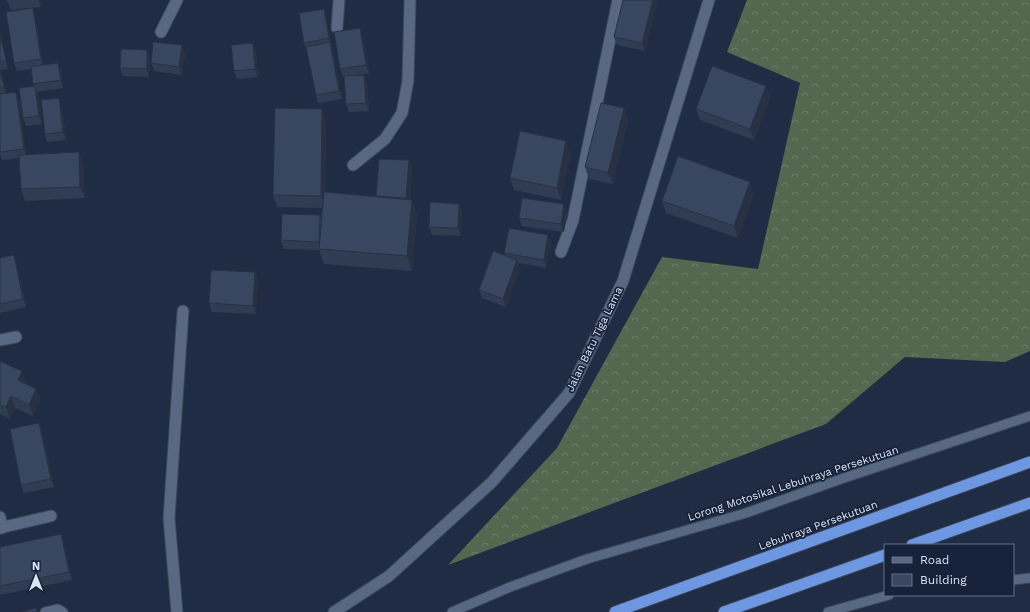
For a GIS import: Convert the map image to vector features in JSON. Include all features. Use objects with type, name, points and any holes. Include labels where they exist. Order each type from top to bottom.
[{"type":"highway","name":"Lebuhraya Persekutuan","points":[[616,612],[1030,462]]},
{"type":"highway","points":[[915,544],[1030,503]]},
{"type":"highway","points":[[724,612],[884,555]]},
{"type":"street","points":[[161,32],[177,0]]},
{"type":"street","points":[[337,28],[339,0]]},
{"type":"street","points":[[353,164],[385,139],[402,113],[408,81],[410,0]]},
{"type":"street","points":[[561,252],[573,220],[618,0]]},
{"type":"street","name":"Jalan Batu Tiga Lama","points":[[334,612],[388,576],[492,482],[569,392],[623,281],[709,0]]},
{"type":"street","points":[[177,612],[168,518],[183,311]]},
{"type":"street","points":[[0,340],[16,337]]},
{"type":"street","points":[[1,524],[50,516]]},
{"type":"lane","name":"Lorong Motosikal Lebuhraya Persekutuan","points":[[452,612],[510,587],[587,559],[746,513],[841,479],[1030,416]]},
{"type":"lane","points":[[1014,580],[1030,578]]},
{"type":"lane","points":[[828,612],[885,596]]},
{"type":"lane","points":[[45,612],[58,609],[63,612]]},
{"type":"green space","points":[[747,0],[1030,0],[1030,351],[1005,362],[905,357],[826,424],[448,565],[557,448],[662,257],[758,269],[800,83],[727,52]]},
{"type":"building","points":[[623,0],[653,0],[642,43],[614,37]]},
{"type":"building","points":[[33,8],[41,59],[14,63],[6,12]]},
{"type":"building","points":[[324,9],[329,38],[304,43],[299,13]]},
{"type":"building","points":[[360,28],[366,65],[340,69],[334,32]]},
{"type":"building","points":[[0,35],[6,60],[0,62]]},
{"type":"building","points":[[153,42],[182,45],[179,67],[151,63]]},
{"type":"building","points":[[330,42],[339,91],[316,95],[306,47]]},
{"type":"building","points":[[253,43],[255,69],[234,71],[231,45]]},
{"type":"building","points":[[121,49],[147,50],[147,69],[120,68]]},
{"type":"building","points":[[58,63],[61,80],[33,84],[31,67]]},
{"type":"building","points":[[712,66],[766,86],[750,129],[696,109]]},
{"type":"building","points":[[0,70],[4,87],[0,88]]},
{"type":"building","points":[[364,75],[366,103],[346,104],[344,76]]},
{"type":"building","points":[[35,86],[39,116],[23,118],[19,88]]},
{"type":"building","points":[[16,92],[24,149],[0,152],[0,94]]},
{"type":"building","points":[[59,98],[63,132],[45,134],[41,100]]},
{"type":"building","points":[[601,103],[624,108],[608,173],[585,167]]},
{"type":"building","points":[[275,108],[322,109],[321,196],[273,195]]},
{"type":"building","points":[[520,131],[566,141],[557,188],[510,178]]},
{"type":"building","points":[[79,152],[80,187],[21,189],[19,155]]},
{"type":"building","points":[[678,156],[750,182],[734,226],[662,201]]},
{"type":"building","points":[[379,159],[409,160],[406,198],[376,196]]},
{"type":"building","points":[[324,192],[412,200],[407,256],[319,249]]},
{"type":"building","points":[[522,198],[564,204],[561,224],[519,218]]},
{"type":"building","points":[[430,202],[459,204],[458,228],[429,227]]},
{"type":"building","points":[[282,214],[320,215],[319,242],[281,240]]},
{"type":"building","points":[[509,228],[548,235],[544,260],[504,253]]},
{"type":"building","points":[[493,251],[517,260],[503,299],[479,290]]},
{"type":"building","points":[[14,255],[23,299],[0,304],[0,258]]},
{"type":"building","points":[[211,270],[255,272],[253,306],[209,303]]},
{"type":"building","points":[[0,361],[22,371],[18,380],[36,389],[29,405],[11,396],[6,407],[0,405]]},
{"type":"building","points":[[39,423],[51,479],[21,485],[10,429]]},
{"type":"building","points":[[61,534],[69,572],[0,586],[0,547]]},
{"type":"building","points":[[36,608],[37,612],[20,612]]}]
